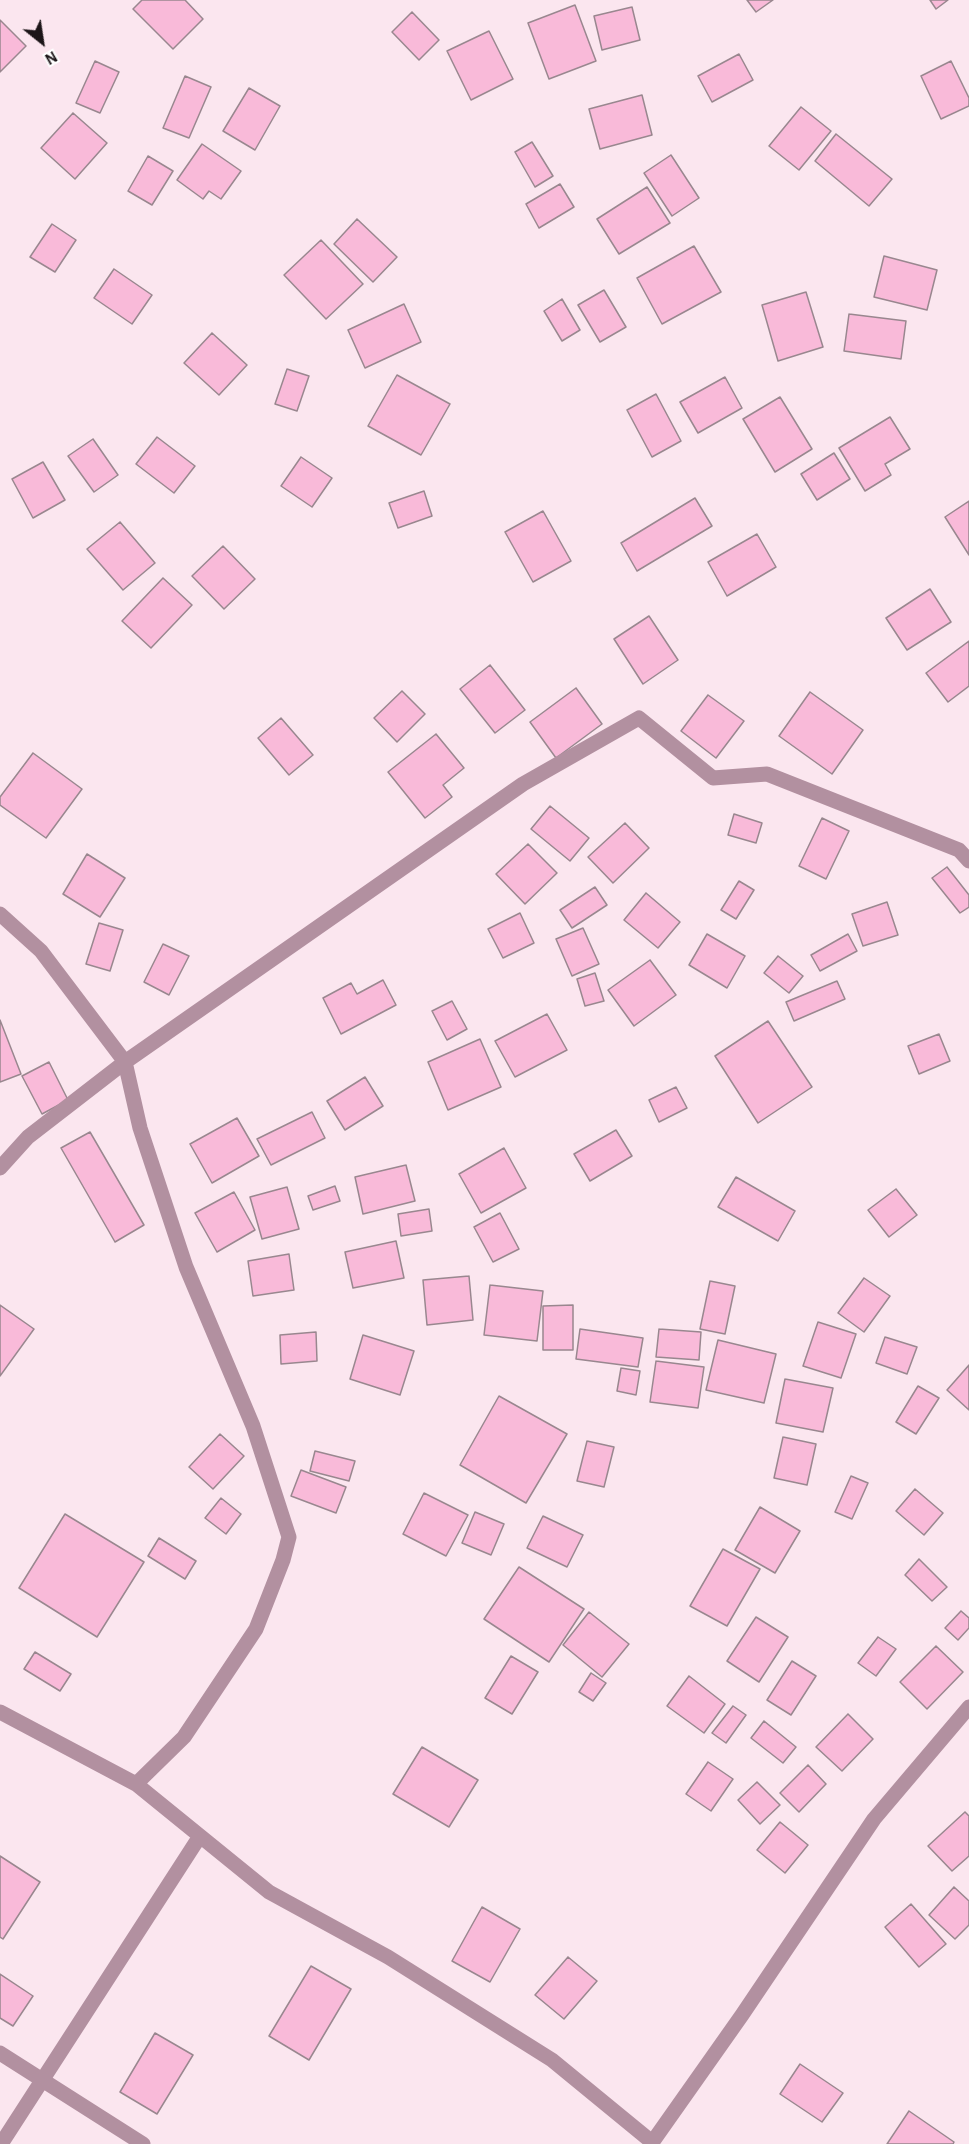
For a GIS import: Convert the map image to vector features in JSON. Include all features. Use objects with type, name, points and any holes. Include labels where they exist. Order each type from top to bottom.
[{"type":"street","points":[[0,1168],[28,1137],[125,1062],[523,784],[639,718],[713,778],[767,774],[959,850],[969,861]]},
{"type":"street","points":[[0,914],[41,951],[125,1062],[140,1128],[186,1267],[253,1426],[285,1517],[289,1537],[283,1560],[256,1629],[184,1737],[136,1784]]},
{"type":"street","points":[[0,1712],[136,1784],[269,1892],[388,1957],[552,2060],[651,2143],[742,2016],[874,1819],[969,1707]]},
{"type":"street","points":[[1,2144],[200,1836]]},
{"type":"street","points":[[0,2053],[143,2144]]},
{"type":"building","points":[[142,0],[185,0],[203,19],[173,49],[133,9]]},
{"type":"building","points":[[747,0],[773,0],[756,12]]},
{"type":"building","points":[[930,0],[948,0],[936,9]]},
{"type":"building","points":[[575,5],[596,61],[549,79],[528,23]]},
{"type":"building","points":[[632,7],[640,40],[602,50],[594,16]]},
{"type":"building","points":[[412,12],[439,40],[419,60],[392,32]]},
{"type":"building","points":[[0,20],[26,46],[0,72]]},
{"type":"building","points":[[489,31],[513,79],[471,100],[447,51]]},
{"type":"building","points":[[739,54],[753,80],[712,102],[698,76]]},
{"type":"building","points":[[95,61],[119,72],[100,113],[76,103]]},
{"type":"building","points":[[951,61],[969,98],[969,106],[941,119],[921,76]]},
{"type":"building","points":[[185,76],[211,87],[189,138],[163,128]]},
{"type":"building","points":[[249,88],[280,106],[255,150],[223,131]]},
{"type":"building","points":[[642,95],[652,135],[600,149],[589,109]]},
{"type":"building","points":[[801,107],[831,131],[799,170],[769,146]]},
{"type":"building","points":[[73,113],[107,143],[75,179],[41,148]]},
{"type":"building","points":[[836,134],[892,179],[869,206],[815,161]]},
{"type":"building","points":[[532,142],[553,176],[535,187],[515,152]]},
{"type":"building","points":[[202,144],[241,171],[221,199],[209,191],[203,199],[177,180]]},
{"type":"building","points":[[671,155],[699,198],[672,216],[644,173]]},
{"type":"building","points":[[148,156],[173,171],[152,205],[128,191]]},
{"type":"building","points":[[560,184],[574,207],[539,228],[526,204]]},
{"type":"building","points":[[647,187],[670,223],[619,254],[597,219]]},
{"type":"building","points":[[357,219],[397,257],[373,282],[334,244]]},
{"type":"building","points":[[52,224],[76,240],[55,272],[30,257]]},
{"type":"building","points":[[321,240],[363,284],[326,319],[284,275]]},
{"type":"building","points":[[694,246],[721,292],[662,324],[637,278]]},
{"type":"building","points":[[884,256],[937,270],[927,310],[874,297]]},
{"type":"building","points":[[114,269],[152,295],[132,324],[94,298]]},
{"type":"building","points":[[604,290],[626,327],[600,342],[578,305]]},
{"type":"building","points":[[806,292],[823,347],[778,361],[762,305]]},
{"type":"building","points":[[562,299],[580,330],[562,341],[544,311]]},
{"type":"building","points":[[404,304],[421,342],[365,368],[348,330]]},
{"type":"building","points":[[849,314],[906,321],[901,359],[844,351]]},
{"type":"building","points":[[212,333],[247,365],[219,395],[184,363]]},
{"type":"building","points":[[287,369],[309,376],[297,411],[275,404]]},
{"type":"building","points":[[397,375],[450,404],[421,455],[368,426]]},
{"type":"building","points":[[725,377],[742,408],[698,433],[680,402]]},
{"type":"building","points":[[656,394],[681,441],[652,457],[627,410]]},
{"type":"building","points":[[780,397],[812,449],[775,472],[743,419]]},
{"type":"building","points":[[890,417],[910,449],[885,464],[891,475],[865,491],[839,448]]},
{"type":"building","points":[[157,437],[195,466],[174,493],[136,464]]},
{"type":"building","points":[[93,439],[118,475],[94,492],[68,456]]},
{"type":"building","points":[[834,453],[850,479],[817,500],[801,474]]},
{"type":"building","points":[[301,457],[332,478],[312,507],[281,486]]},
{"type":"building","points":[[43,462],[65,500],[33,518],[12,479]]},
{"type":"building","points":[[424,491],[432,516],[398,528],[389,503]]},
{"type":"building","points":[[695,498],[712,526],[637,571],[621,543]]},
{"type":"building","points":[[969,501],[969,555],[945,517]]},
{"type":"building","points":[[543,511],[571,561],[533,582],[505,532]]},
{"type":"building","points":[[120,522],[155,563],[123,590],[87,549]]},
{"type":"building","points":[[757,534],[776,567],[727,596],[708,562]]},
{"type":"building","points":[[223,546],[255,579],[224,609],[192,576]]},
{"type":"building","points":[[163,578],[192,605],[151,648],[122,621]]},
{"type":"building","points":[[930,589],[951,622],[907,650],[886,618]]},
{"type":"building","points":[[649,616],[678,660],[643,684],[614,639]]},
{"type":"building","points":[[969,641],[969,686],[948,702],[926,673]]},
{"type":"building","points":[[490,665],[525,710],[495,733],[460,689]]},
{"type":"building","points":[[576,688],[602,724],[556,758],[530,722]]},
{"type":"building","points":[[402,691],[425,714],[397,742],[374,718]]},
{"type":"building","points":[[810,692],[863,730],[832,774],[779,736]]},
{"type":"building","points":[[708,695],[744,721],[716,758],[681,731]]},
{"type":"building","points":[[281,718],[313,755],[289,775],[258,738]]},
{"type":"building","points":[[436,734],[464,768],[443,785],[452,797],[425,818],[388,772]]},
{"type":"building","points":[[33,753],[82,789],[46,838],[0,805],[0,797]]},
{"type":"building","points":[[550,806],[589,838],[570,861],[531,829]]},
{"type":"building","points":[[734,814],[762,823],[756,843],[728,835]]},
{"type":"building","points":[[822,818],[849,831],[826,879],[799,866]]},
{"type":"building","points":[[625,823],[649,848],[613,883],[588,857]]},
{"type":"building","points":[[528,844],[557,873],[525,904],[496,874]]},
{"type":"building","points":[[87,854],[125,878],[100,917],[63,894]]},
{"type":"building","points":[[947,867],[969,895],[969,907],[960,913],[932,878]]},
{"type":"building","points":[[739,881],[754,890],[736,919],[721,910]]},
{"type":"building","points":[[595,887],[607,905],[572,928],[560,910]]},
{"type":"building","points":[[646,893],[680,922],[658,948],[624,920]]},
{"type":"building","points":[[887,902],[898,935],[863,946],[852,914]]},
{"type":"building","points":[[520,913],[534,943],[503,958],[488,929]]},
{"type":"building","points":[[99,923],[123,930],[110,971],[86,964]]},
{"type":"building","points":[[583,928],[599,964],[572,976],[556,939]]},
{"type":"building","points":[[707,934],[745,956],[727,988],[689,965]]},
{"type":"building","points":[[848,934],[857,951],[820,971],[811,955]]},
{"type":"building","points":[[163,944],[189,956],[169,995],[144,982]]},
{"type":"building","points":[[778,956],[803,976],[789,993],[764,973]]},
{"type":"building","points":[[650,960],[676,995],[634,1026],[608,990]]},
{"type":"building","points":[[595,973],[604,1001],[585,1006],[577,979]]},
{"type":"building","points":[[383,980],[396,1005],[341,1034],[323,998],[351,983],[357,994]]},
{"type":"building","points":[[837,981],[845,999],[794,1021],[786,1002]]},
{"type":"building","points":[[452,1001],[467,1029],[447,1040],[432,1011]]},
{"type":"building","points":[[547,1014],[567,1050],[515,1077],[495,1041]]},
{"type":"building","points":[[0,1020],[21,1074],[0,1082]]},
{"type":"building","points":[[768,1021],[812,1087],[758,1123],[715,1056]]},
{"type":"building","points":[[939,1034],[950,1061],[919,1074],[908,1046]]},
{"type":"building","points":[[480,1039],[501,1087],[448,1110],[428,1062]]},
{"type":"building","points":[[49,1062],[68,1100],[42,1114],[22,1076]]},
{"type":"building","points":[[365,1077],[383,1106],[345,1130],[327,1101]]},
{"type":"building","points":[[676,1087],[687,1108],[659,1122],[649,1100]]},
{"type":"building","points":[[312,1112],[325,1138],[271,1165],[257,1139]]},
{"type":"building","points":[[237,1118],[259,1156],[212,1183],[190,1144]]},
{"type":"building","points":[[616,1130],[632,1156],[590,1181],[574,1154]]},
{"type":"building","points":[[90,1132],[144,1225],[115,1242],[61,1148]]},
{"type":"building","points":[[504,1148],[526,1188],[481,1213],[459,1174]]},
{"type":"building","points":[[406,1165],[415,1201],[363,1214],[355,1177]]},
{"type":"building","points":[[736,1177],[795,1211],[778,1241],[718,1207]]},
{"type":"building","points":[[335,1186],[340,1201],[313,1210],[308,1196]]},
{"type":"building","points":[[287,1187],[299,1229],[262,1239],[250,1197]]},
{"type":"building","points":[[896,1189],[917,1215],[889,1237],[868,1210]]},
{"type":"building","points":[[234,1192],[255,1230],[217,1252],[195,1213]]},
{"type":"building","points":[[429,1209],[432,1231],[401,1236],[398,1214]]},
{"type":"building","points":[[500,1213],[519,1249],[493,1262],[474,1227]]},
{"type":"building","points":[[396,1241],[404,1278],[353,1288],[345,1252]]},
{"type":"building","points":[[289,1254],[294,1290],[253,1296],[248,1261]]},
{"type":"building","points":[[469,1276],[473,1320],[427,1325],[423,1280]]},
{"type":"building","points":[[864,1278],[890,1296],[864,1332],[838,1313]]},
{"type":"building","points":[[710,1281],[735,1286],[725,1334],[700,1329]]},
{"type":"building","points":[[490,1285],[543,1291],[537,1341],[484,1335]]},
{"type":"building","points":[[0,1305],[34,1329],[0,1376]]},
{"type":"building","points":[[573,1305],[573,1350],[543,1350],[543,1306]]},
{"type":"building","points":[[818,1322],[856,1334],[841,1378],[803,1366]]},
{"type":"building","points":[[580,1329],[643,1338],[638,1367],[576,1359]]},
{"type":"building","points":[[659,1329],[701,1332],[699,1360],[656,1357]]},
{"type":"building","points":[[316,1332],[317,1361],[281,1364],[280,1335]]},
{"type":"building","points":[[363,1335],[414,1351],[400,1395],[350,1379]]},
{"type":"building","points":[[885,1337],[917,1347],[907,1374],[876,1363]]},
{"type":"building","points":[[718,1340],[776,1354],[764,1403],[706,1390]]},
{"type":"building","points":[[656,1361],[704,1367],[698,1408],[650,1402]]},
{"type":"building","points":[[969,1365],[969,1410],[947,1390]]},
{"type":"building","points":[[621,1368],[640,1371],[636,1395],[617,1391]]},
{"type":"building","points":[[785,1379],[833,1388],[823,1432],[776,1423]]},
{"type":"building","points":[[918,1386],[939,1398],[916,1434],[896,1422]]},
{"type":"building","points":[[499,1396],[567,1434],[526,1503],[460,1465]]},
{"type":"building","points":[[220,1434],[244,1456],[213,1489],[189,1467]]},
{"type":"building","points":[[783,1437],[816,1444],[807,1485],[774,1478]]},
{"type":"building","points":[[587,1441],[614,1447],[604,1487],[577,1481]]},
{"type":"building","points":[[315,1451],[355,1461],[349,1481],[310,1471]]},
{"type":"building","points":[[301,1470],[346,1487],[336,1513],[291,1496]]},
{"type":"building","points":[[851,1476],[868,1483],[852,1519],[835,1512]]},
{"type":"building","points":[[915,1489],[943,1513],[924,1535],[896,1511]]},
{"type":"building","points":[[424,1493],[468,1515],[446,1556],[403,1534]]},
{"type":"building","points":[[221,1498],[241,1514],[226,1534],[205,1518]]},
{"type":"building","points":[[760,1507],[800,1531],[775,1573],[735,1550]]},
{"type":"building","points":[[475,1512],[504,1524],[491,1555],[462,1543]]},
{"type":"building","points":[[65,1514],[144,1562],[97,1637],[19,1588]]},
{"type":"building","points":[[543,1516],[583,1535],[567,1567],[527,1548]]},
{"type":"building","points":[[159,1538],[196,1561],[185,1579],[148,1556]]},
{"type":"building","points":[[723,1549],[760,1569],[727,1626],[690,1606]]},
{"type":"building","points":[[919,1559],[947,1587],[932,1601],[905,1575]]},
{"type":"building","points":[[519,1567],[584,1609],[549,1662],[484,1619]]},
{"type":"building","points":[[961,1611],[969,1618],[969,1628],[958,1640],[945,1628]]},
{"type":"building","points":[[589,1612],[629,1644],[602,1677],[563,1645]]},
{"type":"building","points":[[756,1617],[788,1637],[759,1682],[727,1661]]},
{"type":"building","points":[[878,1637],[896,1649],[876,1676],[858,1663]]},
{"type":"building","points":[[936,1646],[963,1672],[927,1709],[900,1682]]},
{"type":"building","points":[[35,1652],[71,1674],[60,1691],[24,1669]]},
{"type":"building","points":[[511,1656],[538,1672],[512,1714],[485,1698]]},
{"type":"building","points":[[792,1661],[816,1676],[791,1715],[767,1700]]},
{"type":"building","points":[[591,1673],[606,1683],[593,1701],[579,1692]]},
{"type":"building","points":[[689,1676],[725,1704],[704,1733],[667,1706]]},
{"type":"building","points":[[733,1706],[746,1715],[726,1743],[712,1733]]},
{"type":"building","points":[[848,1714],[873,1739],[842,1771],[816,1747]]},
{"type":"building","points":[[764,1721],[796,1747],[783,1763],[751,1738]]},
{"type":"building","points":[[422,1747],[478,1780],[449,1827],[393,1794]]},
{"type":"building","points":[[708,1762],[733,1779],[711,1811],[686,1794]]},
{"type":"building","points":[[808,1765],[826,1784],[799,1812],[780,1793]]},
{"type":"building","points":[[757,1782],[780,1805],[760,1824],[738,1800]]},
{"type":"building","points":[[965,1812],[969,1816],[969,1856],[952,1871],[928,1846]]},
{"type":"building","points":[[780,1822],[808,1845],[785,1873],[757,1850]]},
{"type":"building","points":[[0,1856],[40,1882],[3,1939],[0,1937]]},
{"type":"building","points":[[954,1887],[969,1901],[969,1925],[955,1939],[929,1915]]},
{"type":"building","points":[[911,1904],[946,1944],[919,1967],[885,1927]]},
{"type":"building","points":[[482,1907],[520,1929],[490,1982],[452,1961]]},
{"type":"building","points":[[568,1957],[597,1981],[564,2019],[535,1995]]},
{"type":"building","points":[[311,1966],[351,1989],[309,2060],[269,2036]]},
{"type":"building","points":[[0,1974],[33,1996],[13,2026],[0,2018]]},
{"type":"building","points":[[155,2033],[193,2055],[157,2114],[120,2092]]},
{"type":"building","points":[[800,2064],[843,2093],[822,2122],[780,2094]]},
{"type":"building","points":[[909,2111],[954,2142],[953,2144],[887,2144]]}]
